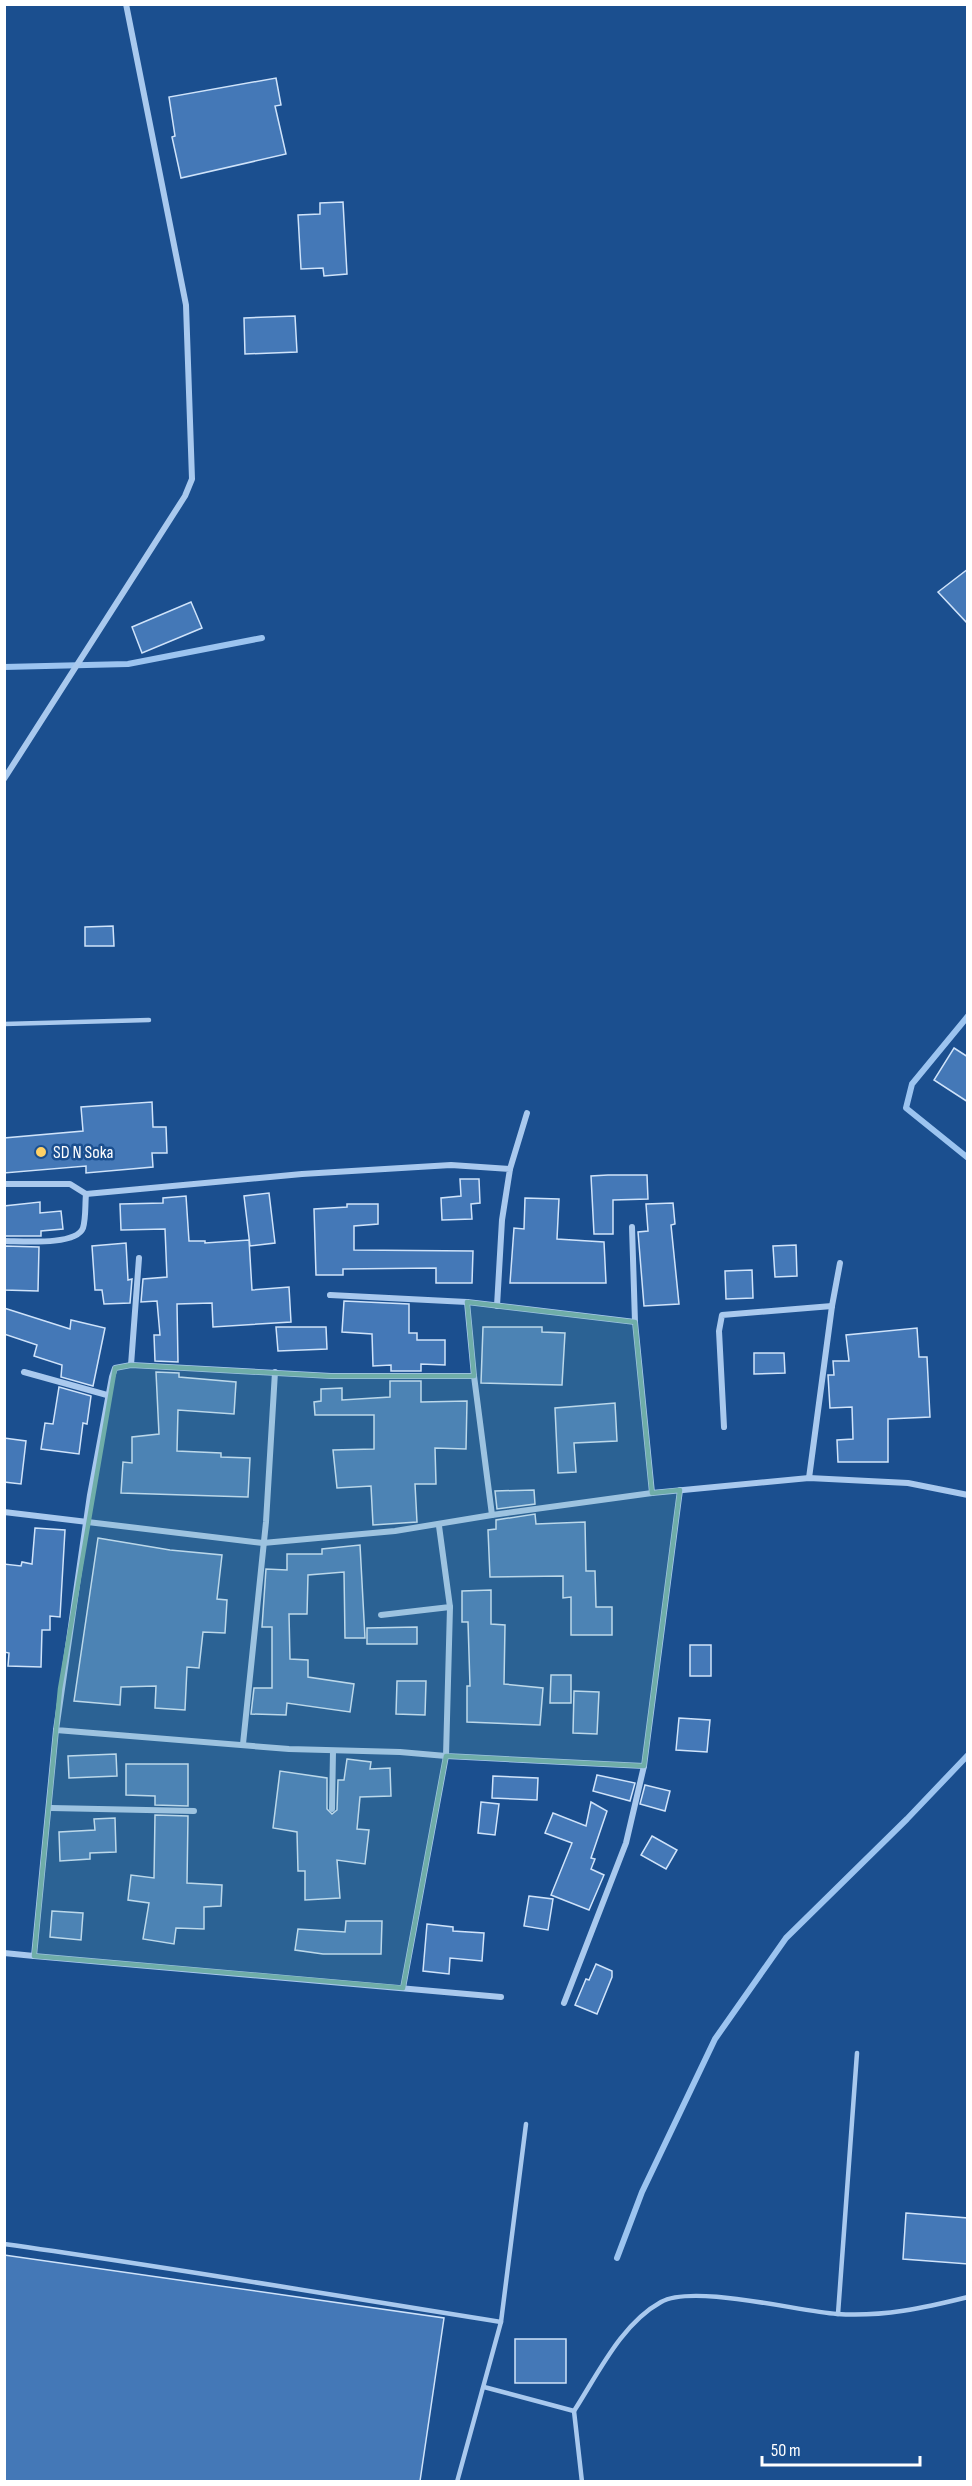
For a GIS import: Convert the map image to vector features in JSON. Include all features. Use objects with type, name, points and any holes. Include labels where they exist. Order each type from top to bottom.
[{"type":"street","points":[[4,779],[66,686],[185,496],[194,468],[186,304],[126,4]]},
{"type":"street","points":[[497,1306],[502,1220],[510,1169],[527,1113]]},
{"type":"street","points":[[4,1184],[70,1184],[86,1194],[314,1173],[451,1165],[510,1169]]},
{"type":"street","points":[[4,1241],[62,1240],[75,1236],[82,1228],[86,1194]]},
{"type":"street","points":[[632,1227],[635,1322],[652,1492]]},
{"type":"street","points":[[130,1365],[139,1258]]},
{"type":"street","points":[[809,1478],[840,1263]]},
{"type":"street","points":[[330,1295],[467,1302],[635,1322]]},
{"type":"street","points":[[467,1302],[491,1511]]},
{"type":"street","points":[[724,1427],[719,1331],[719,1320],[722,1316],[832,1306]]},
{"type":"street","points":[[34,1956],[51,1808],[56,1730],[90,1495],[107,1395],[115,1368],[130,1365],[331,1376],[474,1376]]},
{"type":"street","points":[[24,1372],[107,1395]]},
{"type":"street","points":[[243,1744],[266,1522],[275,1372]]},
{"type":"street","points":[[4,1512],[264,1540],[439,1526],[491,1511],[652,1492],[809,1478],[908,1483],[968,1495]]},
{"type":"street","points":[[564,2003],[626,1843],[644,1766],[680,1490]]},
{"type":"street","points":[[403,1988],[446,1756],[450,1607],[439,1526]]},
{"type":"street","points":[[381,1615],[450,1607]]},
{"type":"street","points":[[56,1730],[333,1751],[400,1752],[644,1766]]},
{"type":"street","points":[[332,1809],[333,1751]]},
{"type":"street","points":[[51,1808],[194,1811]]},
{"type":"street","points":[[4,1953],[501,1997]]},
{"type":"lane","points":[[4,1024],[149,1020]]},
{"type":"lane","points":[[838,2314],[857,2053]]},
{"type":"lane","points":[[457,2481],[501,2322],[526,2124]]},
{"type":"lane","points":[[4,2244],[100,2256],[256,2284],[501,2322]]},
{"type":"lane","points":[[582,2481],[574,2411],[624,2334],[647,2312],[668,2299],[693,2295],[838,2314],[898,2313],[968,2297]]},
{"type":"lane","points":[[484,2387],[574,2411]]},
{"type":"highlighted area","points":[[467,1302],[635,1322],[652,1493],[680,1490],[644,1766],[446,1756],[403,1988],[34,1956],[60,1689],[115,1368],[131,1365],[331,1376],[474,1376]]},
{"type":"building","points":[[276,78],[281,105],[275,106],[286,154],[181,178],[172,137],[175,136],[169,97]]},
{"type":"building","points":[[343,202],[347,274],[324,276],[323,268],[301,269],[298,215],[320,214],[320,203]]},
{"type":"building","points":[[295,316],[297,352],[245,354],[244,318]]},
{"type":"building","points":[[968,569],[968,624],[938,592]]},
{"type":"building","points":[[191,602],[202,628],[142,653],[132,627]]},
{"type":"building","points":[[113,926],[114,946],[85,946],[85,927]]},
{"type":"building","points":[[954,1048],[968,1057],[968,1102],[934,1080]]},
{"type":"building","points":[[152,1102],[153,1127],[166,1127],[167,1153],[152,1153],[153,1167],[86,1173],[86,1166],[4,1173],[4,1138],[83,1131],[81,1107]]},
{"type":"building","points":[[647,1175],[648,1199],[613,1200],[613,1234],[594,1234],[591,1176]]},
{"type":"building","points":[[460,1179],[479,1179],[480,1203],[471,1204],[472,1219],[442,1220],[441,1198],[461,1196]]},
{"type":"building","points":[[269,1193],[275,1243],[250,1246],[244,1196]]},
{"type":"building","points":[[186,1196],[189,1241],[205,1241],[205,1243],[249,1240],[252,1290],[289,1287],[291,1322],[213,1327],[212,1303],[177,1304],[178,1362],[155,1361],[154,1335],[160,1335],[157,1301],[141,1302],[143,1279],[167,1277],[165,1229],[121,1230],[120,1204],[163,1203],[163,1198]]},
{"type":"building","points":[[525,1198],[559,1199],[557,1239],[604,1242],[606,1283],[510,1283],[514,1228],[524,1229]]},
{"type":"building","points":[[40,1202],[40,1213],[61,1211],[63,1229],[41,1231],[41,1236],[4,1236],[4,1206]]},
{"type":"building","points":[[673,1203],[675,1224],[671,1225],[679,1304],[644,1306],[638,1232],[648,1231],[646,1204]]},
{"type":"building","points":[[347,1204],[378,1204],[378,1224],[354,1226],[354,1250],[473,1251],[472,1283],[436,1283],[436,1268],[343,1269],[343,1275],[316,1275],[314,1209],[347,1207]]},
{"type":"building","points":[[126,1243],[128,1280],[132,1279],[130,1303],[104,1304],[102,1290],[95,1290],[92,1246]]},
{"type":"building","points":[[796,1245],[797,1276],[775,1277],[773,1246]]},
{"type":"building","points":[[4,1246],[39,1247],[38,1291],[4,1290]]},
{"type":"building","points":[[752,1270],[753,1298],[726,1299],[725,1271]]},
{"type":"building","points":[[344,1301],[409,1304],[409,1333],[417,1333],[417,1340],[445,1340],[445,1365],[421,1364],[421,1371],[391,1371],[391,1365],[373,1366],[372,1334],[342,1332]]},
{"type":"building","points":[[4,1308],[70,1329],[71,1320],[105,1328],[93,1386],[61,1377],[62,1365],[34,1356],[37,1345],[4,1334]]},
{"type":"building","points":[[276,1327],[326,1327],[327,1349],[278,1351]]},
{"type":"building","points":[[483,1327],[542,1327],[542,1332],[565,1333],[562,1385],[481,1383]]},
{"type":"building","points":[[917,1328],[919,1357],[927,1357],[930,1417],[888,1419],[888,1462],[838,1462],[837,1440],[853,1439],[852,1407],[830,1408],[828,1375],[834,1375],[833,1361],[849,1361],[846,1335]]},
{"type":"building","points":[[754,1353],[784,1353],[785,1373],[754,1374]]},
{"type":"building","points":[[156,1372],[179,1373],[179,1377],[236,1382],[234,1414],[178,1410],[177,1451],[221,1453],[221,1457],[250,1458],[248,1497],[121,1493],[123,1462],[132,1463],[132,1437],[159,1434]]},
{"type":"building","points":[[390,1381],[421,1381],[421,1402],[467,1401],[466,1449],[435,1448],[436,1484],[415,1484],[417,1522],[373,1525],[371,1486],[337,1488],[333,1450],[374,1449],[374,1415],[315,1415],[314,1402],[321,1401],[321,1389],[342,1388],[342,1400],[390,1397]]},
{"type":"building","points":[[59,1387],[91,1396],[87,1424],[83,1423],[79,1454],[41,1449],[45,1423],[53,1424]]},
{"type":"building","points":[[615,1403],[617,1441],[574,1443],[576,1472],[558,1473],[555,1408]]},
{"type":"building","points":[[4,1438],[26,1441],[21,1484],[4,1482]]},
{"type":"building","points":[[534,1490],[535,1504],[497,1509],[495,1491]]},
{"type":"building","points":[[535,1514],[536,1524],[585,1522],[586,1571],[595,1571],[596,1607],[612,1607],[612,1635],[571,1635],[571,1597],[563,1598],[563,1576],[490,1577],[488,1530],[496,1529],[496,1520]]},
{"type":"building","points":[[35,1528],[65,1530],[60,1617],[50,1616],[50,1630],[42,1630],[41,1667],[8,1666],[9,1653],[4,1652],[4,1564],[21,1566],[22,1562],[32,1564]]},
{"type":"building","points":[[98,1538],[170,1550],[222,1555],[217,1599],[227,1600],[225,1633],[203,1632],[199,1668],[187,1667],[185,1710],[155,1708],[156,1686],[121,1687],[120,1705],[74,1701]]},
{"type":"building","points":[[360,1545],[365,1638],[345,1638],[344,1572],[308,1575],[307,1614],[289,1614],[290,1659],[308,1660],[308,1677],[354,1684],[350,1712],[287,1703],[286,1715],[251,1714],[254,1688],[272,1688],[272,1627],[262,1627],[266,1569],[287,1570],[287,1554],[322,1554],[322,1549]]},
{"type":"building","points":[[491,1590],[491,1624],[505,1625],[504,1684],[543,1688],[540,1725],[467,1722],[467,1686],[470,1686],[468,1622],[462,1622],[462,1591]]},
{"type":"building","points":[[417,1627],[417,1644],[367,1644],[367,1628]]},
{"type":"building","points":[[690,1645],[711,1645],[711,1676],[690,1676]]},
{"type":"building","points":[[551,1675],[571,1675],[571,1703],[550,1703]]},
{"type":"building","points":[[397,1681],[426,1681],[425,1715],[396,1714]]},
{"type":"building","points":[[574,1691],[599,1692],[597,1734],[573,1733]]},
{"type":"building","points":[[679,1718],[710,1720],[707,1752],[676,1750]]},
{"type":"building","points":[[116,1754],[117,1776],[69,1778],[68,1756]]},
{"type":"building","points":[[347,1759],[371,1762],[370,1769],[390,1768],[391,1796],[360,1797],[357,1829],[369,1830],[365,1864],[337,1860],[340,1898],[305,1900],[305,1871],[298,1871],[297,1832],[273,1828],[280,1771],[327,1778],[327,1809],[332,1814],[337,1810],[338,1780],[344,1780]]},
{"type":"building","points":[[126,1764],[188,1764],[188,1806],[155,1805],[155,1796],[126,1795]]},
{"type":"building","points":[[597,1775],[635,1783],[630,1801],[593,1791]]},
{"type":"building","points":[[493,1776],[538,1778],[537,1800],[492,1798]]},
{"type":"building","points":[[645,1785],[670,1791],[665,1811],[640,1804]]},
{"type":"building","points":[[481,1802],[499,1804],[495,1835],[478,1833]]},
{"type":"building","points":[[591,1802],[607,1811],[591,1858],[595,1859],[591,1869],[604,1875],[589,1910],[551,1895],[572,1843],[545,1833],[553,1813],[586,1826]]},
{"type":"building","points":[[155,1815],[188,1816],[187,1883],[222,1885],[221,1906],[204,1907],[204,1929],[176,1928],[174,1944],[143,1939],[149,1903],[128,1900],[131,1875],[154,1878]]},
{"type":"building","points":[[115,1818],[116,1852],[90,1853],[90,1859],[60,1861],[59,1832],[95,1830],[94,1819]]},
{"type":"building","points":[[652,1836],[677,1850],[666,1869],[641,1855]]},
{"type":"building","points":[[529,1896],[553,1899],[548,1930],[524,1926]]},
{"type":"building","points":[[52,1911],[83,1913],[81,1940],[50,1937]]},
{"type":"building","points":[[346,1921],[382,1921],[381,1954],[323,1954],[295,1950],[298,1929],[345,1932]]},
{"type":"building","points":[[427,1924],[453,1927],[453,1931],[484,1933],[482,1961],[450,1958],[449,1974],[423,1971]]},
{"type":"building","points":[[596,1964],[612,1971],[612,1977],[597,2014],[575,2005],[586,1979],[589,1980]]},
{"type":"building","points":[[906,2213],[968,2218],[968,2264],[903,2259]]},
{"type":"building","points":[[4,2255],[444,2318],[420,2481],[4,2481]]},
{"type":"building","points":[[515,2339],[566,2339],[566,2383],[515,2383]]},
{"type":"waterway","points":[[4,667],[128,664],[262,638]]},
{"type":"waterway","points":[[968,1016],[912,1084],[906,1108],[968,1158]]},
{"type":"waterway","points":[[617,2258],[642,2192],[715,2039],[786,1938],[907,1819],[968,1755]]},
{"type":"place","name":"SD N Soka","points":[[41,1152]]}]
